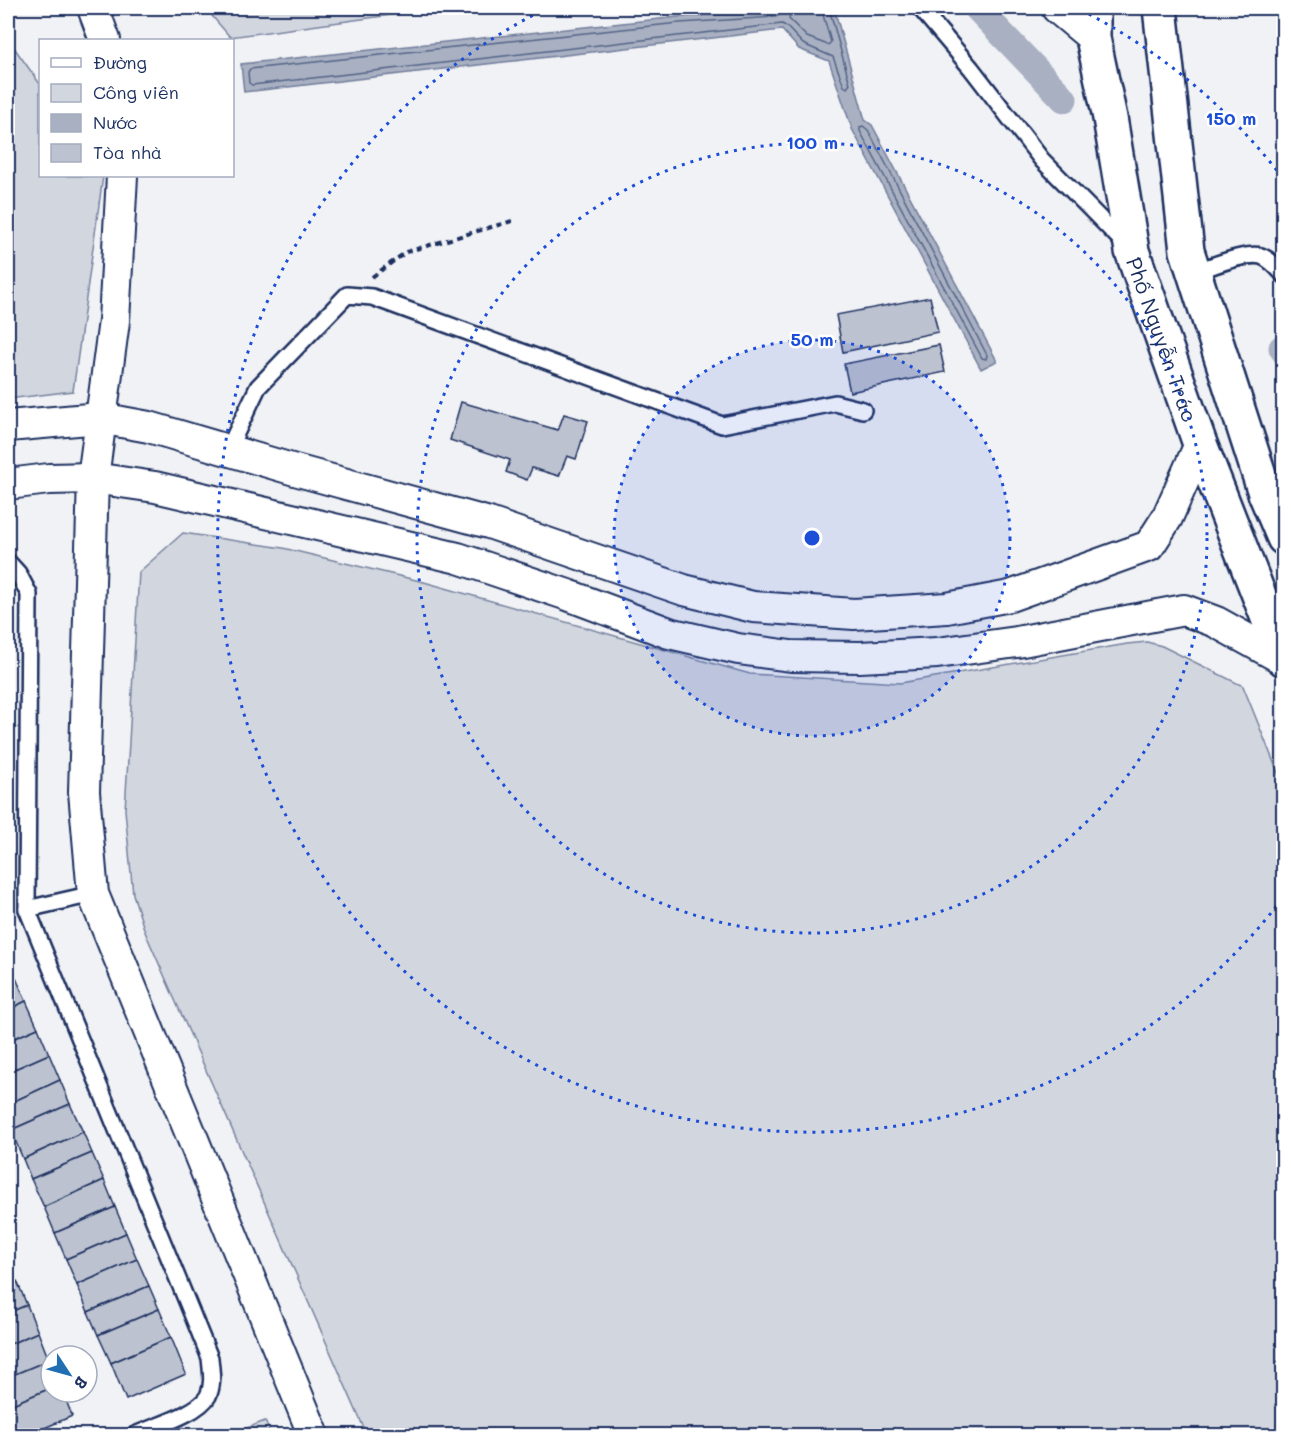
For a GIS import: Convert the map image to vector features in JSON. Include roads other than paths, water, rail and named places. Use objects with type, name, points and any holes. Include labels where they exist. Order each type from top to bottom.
[{"type":"main road","points":[[1160,8],[1187,250],[1264,493],[1284,538]]},
{"type":"main road","name":"Phố Nguyễn Trác","points":[[1093,23],[1132,251],[1200,444],[1283,659]]},
{"type":"street","points":[[93,8],[105,39]]},
{"type":"street","points":[[1057,8],[1093,23]]},
{"type":"street","points":[[122,177],[114,321],[93,478],[84,792],[93,894],[314,1436]]},
{"type":"street","points":[[8,426],[100,418],[149,427],[489,523],[684,590],[753,607],[854,614],[947,608],[1010,596],[1149,546],[1167,519],[1200,444]]},
{"type":"street","points":[[8,484],[49,479],[93,478],[155,487],[458,558],[568,594],[669,633],[738,649],[791,656],[860,657],[937,654],[1017,642],[1184,610],[1216,621],[1283,659]]},
{"type":"lane","points":[[920,8],[971,68],[1042,160],[1132,251]]},
{"type":"lane","points":[[1194,272],[1242,257],[1260,256],[1284,275]]},
{"type":"lane","points":[[228,450],[258,387],[347,296],[372,297],[722,425],[835,404],[863,410]]},
{"type":"lane","points":[[8,562],[18,573],[29,594],[27,909],[210,1358],[212,1380],[208,1395],[198,1408],[133,1436]]},
{"type":"lane","points":[[27,909],[93,894]]},
{"type":"water","points":[[784,8],[834,8],[865,120],[872,125],[997,361],[981,369],[852,129],[829,61],[799,49],[782,30],[244,92],[241,64],[678,17],[774,11]]},
{"type":"waterway","points":[[977,8],[1064,99]]}]
